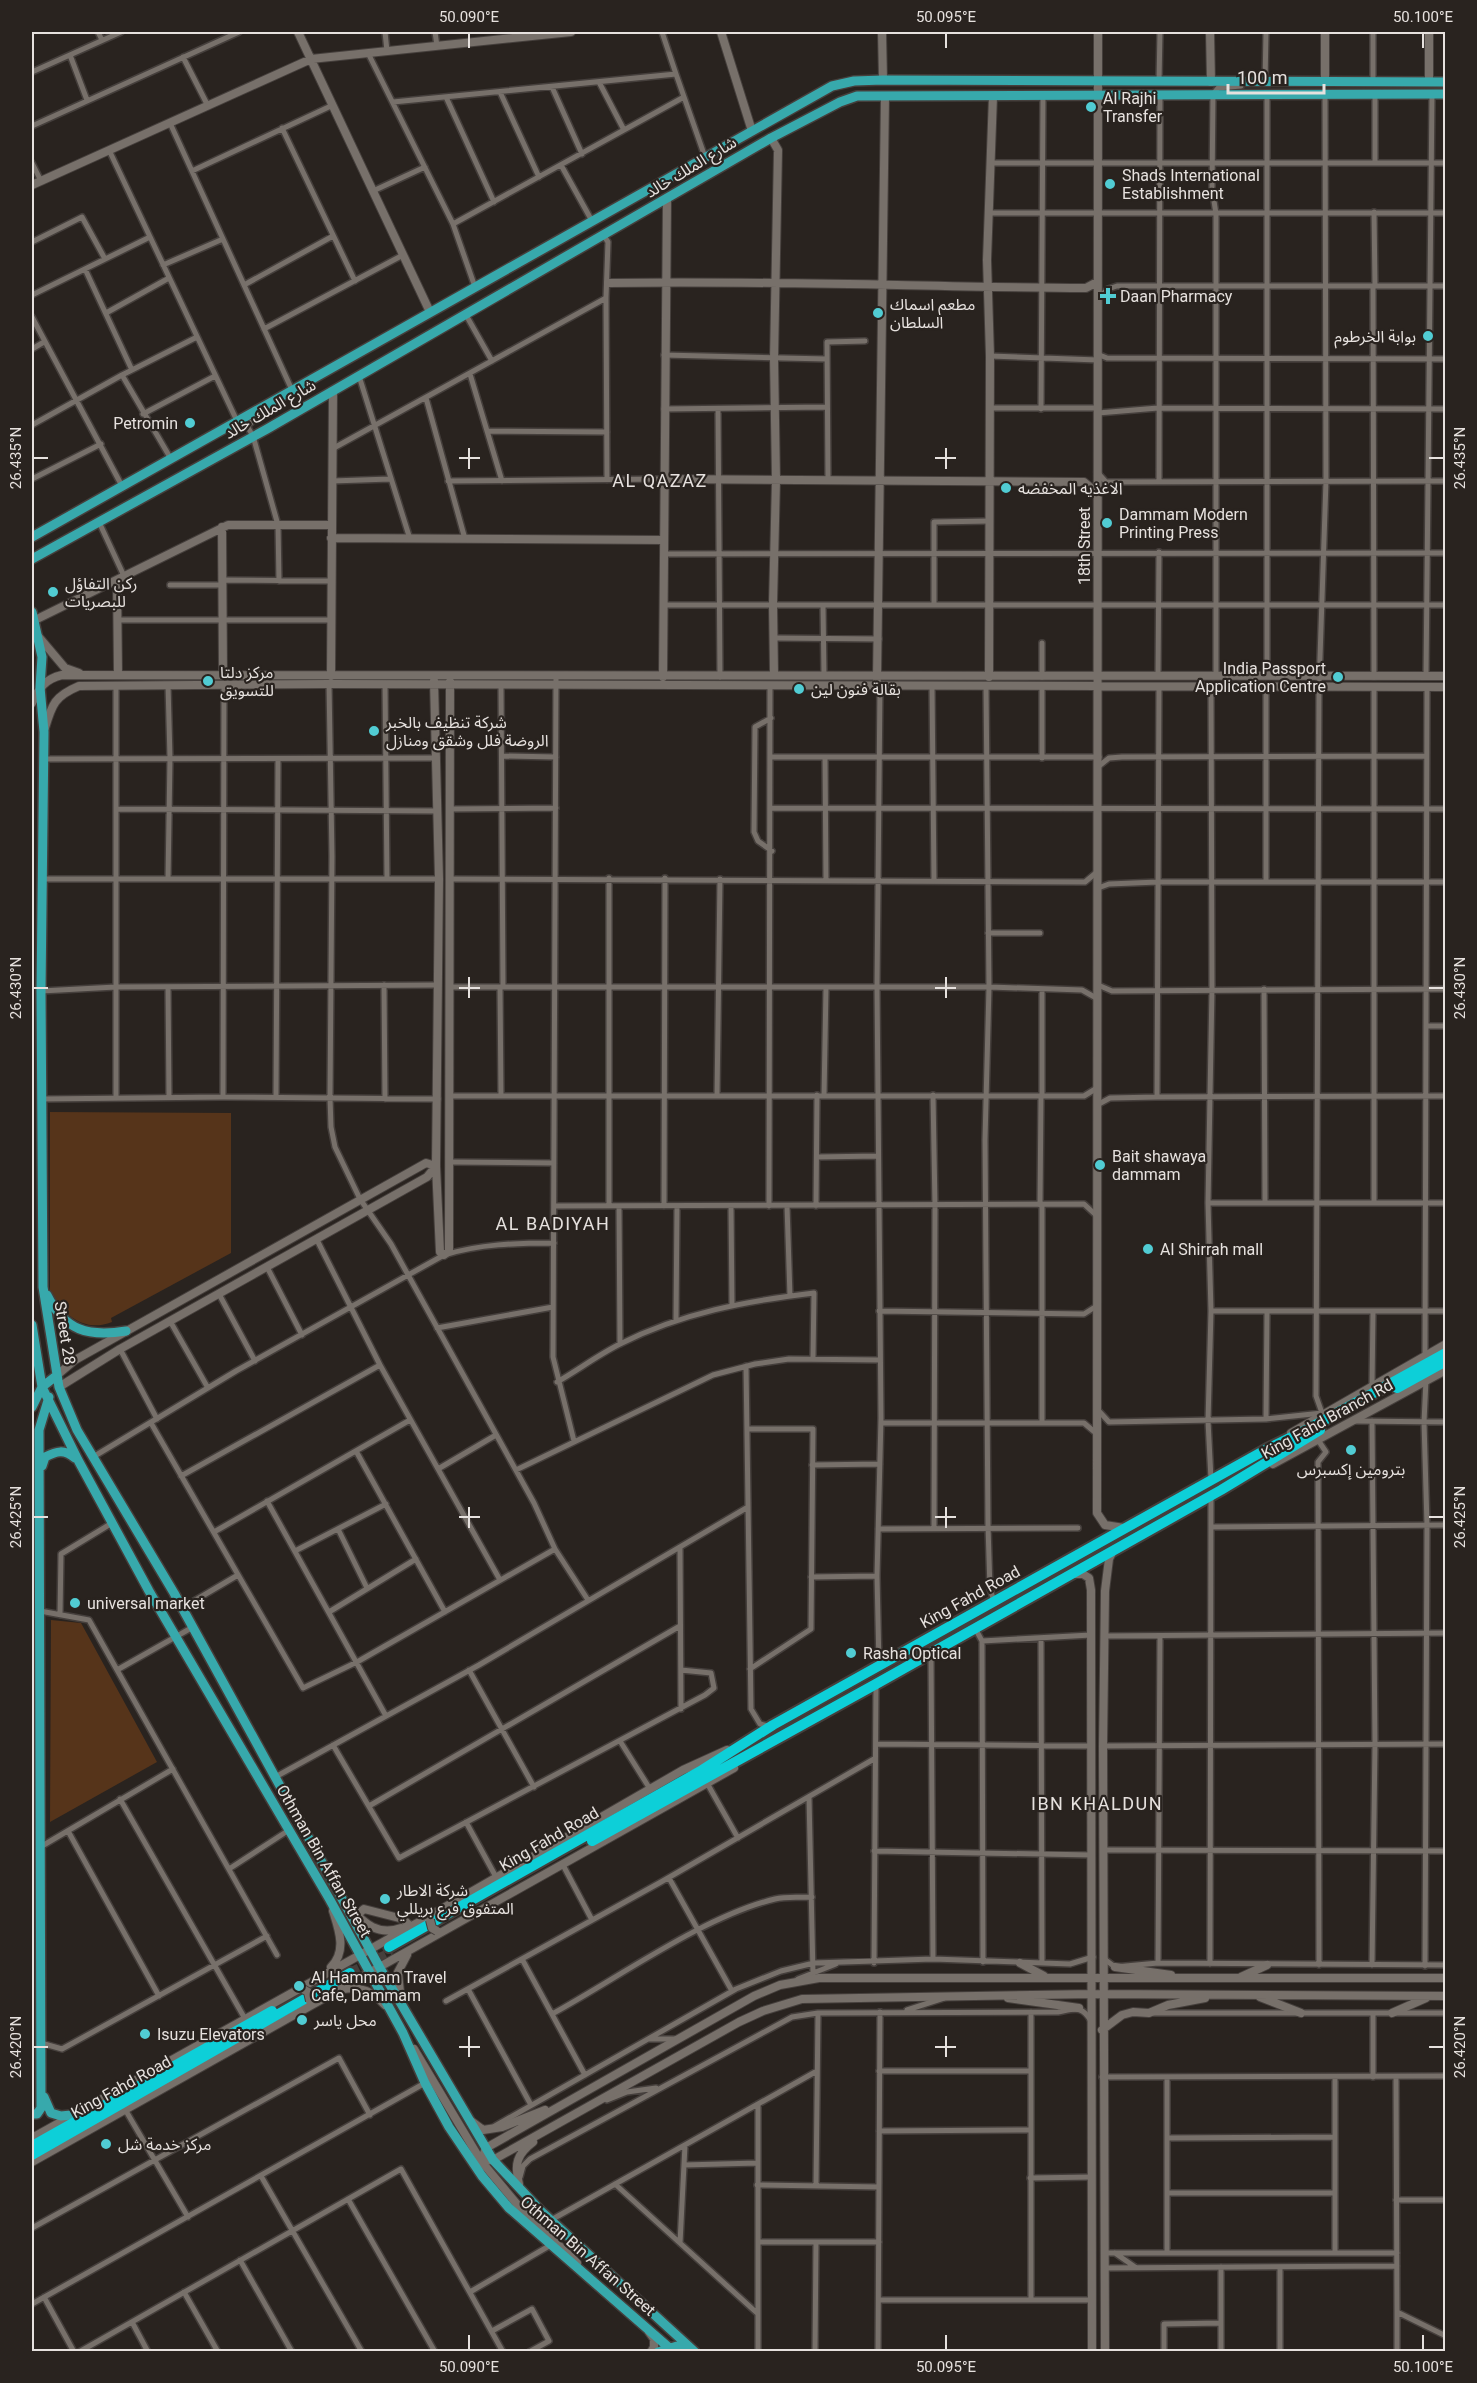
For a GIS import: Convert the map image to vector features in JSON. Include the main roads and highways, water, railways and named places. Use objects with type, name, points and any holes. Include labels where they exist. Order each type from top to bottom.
[{"type":"highway","name":"King Fahd Road","points":[[1446,1353],[1310,1428],[1267,1449],[773,1725],[692,1776],[391,1950],[721,1768],[766,1746],[1216,1493],[1349,1414],[1446,1362]]},
{"type":"highway","name":"King Fahd Road","points":[[32,2146],[349,1971],[32,2155]]},
{"type":"main road","name":"شارع الملك خالد","points":[[32,537],[832,86],[855,81],[883,80],[1446,82]]},
{"type":"main road","name":"شارع الملك خالد","points":[[32,559],[333,391],[771,138],[840,102],[857,96],[1043,96],[1160,93],[1446,94]]},
{"type":"main road","points":[[32,532],[47,529]]},
{"type":"main road","name":"Street 28","points":[[33,616],[42,657],[40,687],[44,732],[41,991],[43,1287],[56,1376]]},
{"type":"main road","points":[[43,1287],[51,1304],[68,1324],[87,1333],[126,1331]]},
{"type":"main road","name":"Othman Bin Affan Street","points":[[32,1325],[42,1387],[78,1460],[176,1635],[330,1900],[403,2033],[424,2083],[482,2176],[508,2208],[549,2246],[597,2283],[672,2349]]},
{"type":"main road","points":[[32,1407],[42,1387],[56,1376]]},
{"type":"main road","name":"Othman Bin Affan Street","points":[[56,1376],[77,1430],[193,1627],[277,1776],[402,2007],[493,2160],[551,2220],[694,2352]]},
{"type":"main road","points":[[32,2114],[40,2111],[42,1846],[39,1430],[48,1398],[59,1387]]},
{"type":"main road","points":[[39,1477],[45,1457],[57,1451],[68,1452],[78,1460]]},
{"type":"main road","points":[[40,2080],[48,2110],[55,2115],[71,2115]]},
{"type":"main road","points":[[658,2352],[676,2346],[694,2352]]},
{"type":"tunnel","points":[[350,1973],[392,1952]]},
{"type":"place","name":"Al Rajhi Transfer","points":[[1091,107]]},
{"type":"place","name":"Shads International Establishment","points":[[1110,184]]},
{"type":"place","name":"Daan Pharmacy","points":[[1108,296]]},
{"type":"place","name":"مطعم اسماك السلطان","points":[[878,313]]},
{"type":"place","name":"بوابة الخرطوم","points":[[1428,336]]},
{"type":"place","name":"Petromin","points":[[190,423]]},
{"type":"place","name":"الاغذيه المخفضه","points":[[1006,488]]},
{"type":"place","name":"Dammam Modern Printing Press","points":[[1107,523]]},
{"type":"place","name":"ركن التفاؤل للبصريات","points":[[53,592]]},
{"type":"place","name":"India Passport Application Centre","points":[[1338,677]]},
{"type":"place","name":"مركز دلتا للتسويق","points":[[208,681]]},
{"type":"place","name":"بقالة فنون لين","points":[[799,689]]},
{"type":"place","name":"شركة تنظيف بالخبر الروضة فلل وشقق ومنازل","points":[[374,731]]},
{"type":"place","name":"Bait shawaya dammam","points":[[1100,1165]]},
{"type":"place","name":"Al Shirrah mall","points":[[1148,1249]]},
{"type":"place","name":"بترومين إكسبرس","points":[[1351,1450]]},
{"type":"place","name":"universal market","points":[[75,1603]]},
{"type":"place","name":"Rasha Optical","points":[[851,1653]]},
{"type":"place","name":"شركة الاطار المتفوق فرع بريللي","points":[[385,1899]]},
{"type":"place","name":"Al Hammam Travel Cafe, Dammam","points":[[299,1986]]},
{"type":"place","name":"محل ياسر","points":[[302,2020]]},
{"type":"place","name":"Isuzu Elevators","points":[[145,2034]]},
{"type":"place","name":"مركز خدمة شل","points":[[106,2144]]},
{"type":"district","name":"AL QAZAZ","points":[[660,480]]},
{"type":"district","name":"AL BADIYAH","points":[[553,1223]]},
{"type":"district","name":"IBN KHALDUN","points":[[1097,1803]]}]
